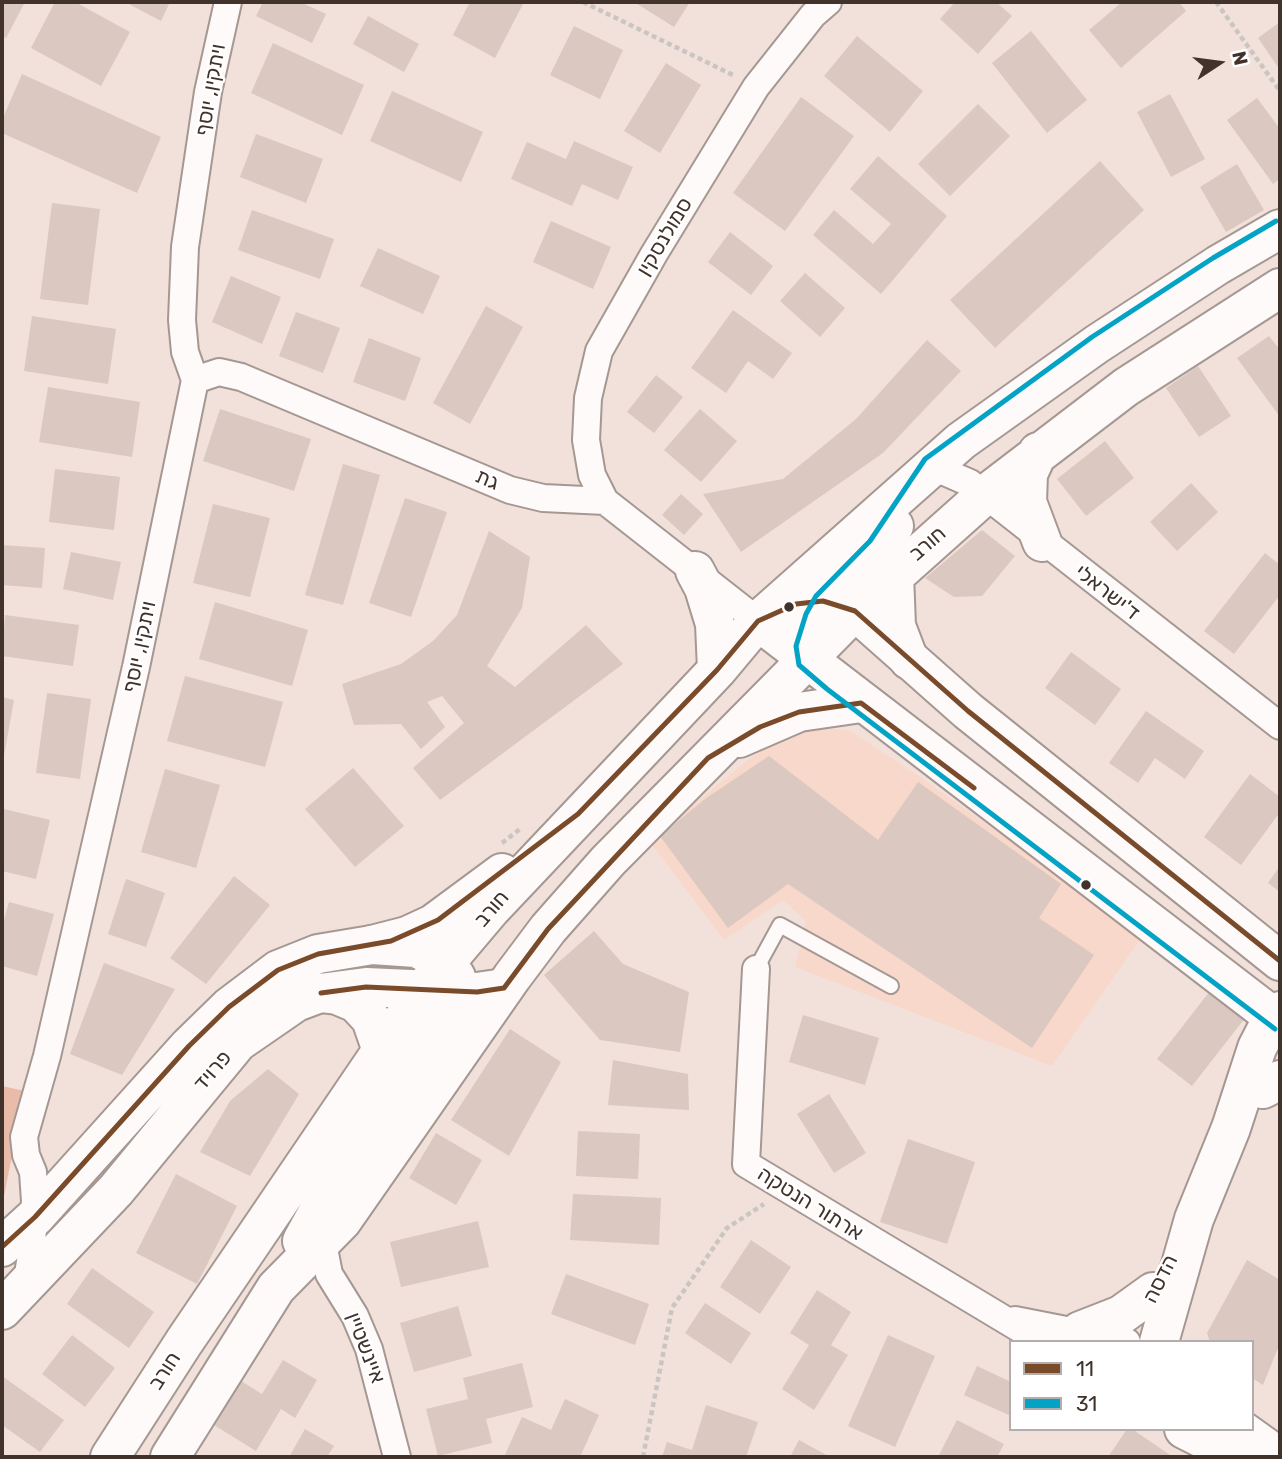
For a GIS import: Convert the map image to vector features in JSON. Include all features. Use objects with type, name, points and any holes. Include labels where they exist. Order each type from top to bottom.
[{"type":"main road","name":"חורב","points":[[110,1457],[381,1048],[443,980],[578,814],[717,670],[758,621],[931,466],[1097,344],[1218,265],[1280,229]]},
{"type":"main road","name":"חורב","points":[[170,1457],[276,1288],[323,1243],[397,1144],[548,929],[708,758],[806,660],[839,606],[894,574],[1038,452],[1126,387],[1280,288]]},
{"type":"main road","points":[[1038,452],[1028,474],[1027,502],[1042,542]]},
{"type":"main road","points":[[839,606],[877,547],[897,523],[931,466]]},
{"type":"main road","points":[[695,571],[704,588],[715,624],[717,670]]},
{"type":"main road","points":[[894,574],[896,626],[909,660]]},
{"type":"main road","points":[[1278,1017],[862,703],[758,621],[796,604],[839,606],[1280,961]]},
{"type":"main road","points":[[708,758],[741,737],[782,718],[817,708],[862,703]]},
{"type":"main road","points":[[372,945],[407,936],[438,920],[578,814]]},
{"type":"main road","name":"פרויד","points":[[2,1247],[35,1217],[189,1046],[229,1007],[278,970],[318,954],[372,945],[416,948],[443,980]]},
{"type":"main road","points":[[276,1288],[443,980]]},
{"type":"main road","name":"פרויד","points":[[13,1299],[116,1190],[238,1042],[296,1002],[320,993],[443,980],[504,988]]},
{"type":"main road","points":[[320,993],[337,995],[356,1003],[372,1019],[381,1048]]},
{"type":"main road","name":"הדסה","points":[[1160,1340],[1194,1219],[1231,1128],[1257,1048],[1278,1017]]},
{"type":"main road","name":"הדסה","points":[[1231,1128],[1274,1078]]},
{"type":"main road","name":"הדסה","points":[[1137,1340],[1153,1292],[1194,1219]]},
{"type":"main road","points":[[1080,1331],[1121,1315],[1153,1292]]},
{"type":"main road","points":[[1188,1431],[1239,1457]]},
{"type":"main road","points":[[1243,1431],[1279,1457]]},
{"type":"street","name":"ויתקין, יוסף","points":[[13,1299],[35,1217],[33,1172],[26,1155],[24,1138],[47,1056],[136,667],[195,380],[185,352],[182,320],[185,247],[208,92],[228,2]]},
{"type":"street","name":"סמולנסקין","points":[[606,501],[592,475],[586,440],[588,398],[599,352],[654,254],[756,87],[813,15],[828,2]]},
{"type":"street","name":"גת","points":[[195,380],[219,372],[241,377],[510,490],[543,498],[606,501]]},
{"type":"street","name":"ד'ישראלי","points":[[931,466],[955,474],[986,494],[1042,542],[1280,726]]},
{"type":"street","points":[[606,501],[758,621]]},
{"type":"street","name":"ארתור הנטקה","points":[[756,969],[746,1164],[926,1275],[1007,1319],[1039,1340]]},
{"type":"street","name":"איינשטיין","points":[[323,1243],[329,1274],[355,1316],[369,1349],[397,1457]]},
{"type":"street","name":"ארתור הנטקה","points":[[1007,1319],[1118,1340]]},
{"type":"lane","points":[[756,969],[780,925],[891,985]]},
{"type":"path","points":[[583,2],[756,87]]},
{"type":"path","points":[[1216,2],[1280,91]]},
{"type":"path","points":[[643,1457],[672,1308],[727,1228],[786,1190]]},
{"type":"shaded area","points":[[817,726],[850,731],[917,775],[1143,935],[1052,1066],[795,967],[806,921],[783,900],[724,940],[649,841],[748,760],[786,736]]},
{"type":"shaded area","points":[[2,1086],[25,1091],[2,1206]]},
{"type":"building","points":[[2,2],[25,2],[6,38],[2,36]]},
{"type":"building","points":[[55,2],[75,2],[130,32],[101,86],[31,48]]},
{"type":"building","points":[[125,2],[170,2],[161,21]]},
{"type":"building","points":[[263,2],[300,2],[326,14],[312,43],[256,16]]},
{"type":"building","points":[[470,2],[524,2],[495,58],[453,35]]},
{"type":"building","points":[[634,2],[690,2],[674,27]]},
{"type":"building","points":[[955,2],[996,2],[1012,16],[978,54],[940,19]]},
{"type":"building","points":[[1122,2],[1179,2],[1186,11],[1121,68],[1089,30]]},
{"type":"building","points":[[368,16],[419,44],[404,72],[353,44]]},
{"type":"building","points":[[1280,22],[1280,70],[1258,38]]},
{"type":"building","points":[[574,26],[623,50],[600,99],[550,75]]},
{"type":"building","points":[[1031,31],[1087,100],[1047,133],[992,63]]},
{"type":"building","points":[[857,36],[923,91],[890,132],[824,76]]},
{"type":"building","points":[[273,43],[364,85],[342,135],[251,93]]},
{"type":"building","points":[[666,63],[701,85],[660,153],[624,131]]},
{"type":"building","points":[[22,74],[161,137],[137,193],[2,133],[2,120]]},
{"type":"building","points":[[392,91],[483,132],[461,182],[370,141]]},
{"type":"building","points":[[1170,94],[1205,159],[1171,177],[1137,112]]},
{"type":"building","points":[[801,97],[854,136],[785,231],[733,193]]},
{"type":"building","points":[[1257,98],[1280,129],[1280,179],[1273,184],[1227,120]]},
{"type":"building","points":[[978,104],[1010,136],[950,196],[918,164]]},
{"type":"building","points":[[256,134],[323,159],[306,203],[240,177]]},
{"type":"building","points":[[574,141],[633,167],[618,200],[582,184],[572,206],[511,179],[527,142],[566,159]]},
{"type":"building","points":[[878,156],[947,216],[881,294],[813,235],[834,210],[873,244],[891,224],[850,189]]},
{"type":"building","points":[[1100,161],[1144,210],[995,348],[950,300]]},
{"type":"building","points":[[1237,164],[1264,210],[1226,232],[1200,187]]},
{"type":"building","points":[[52,203],[100,209],[88,305],[40,299]]},
{"type":"building","points":[[252,210],[334,239],[320,279],[238,250]]},
{"type":"building","points":[[551,221],[611,247],[593,289],[533,262]]},
{"type":"building","points":[[730,232],[773,266],[751,295],[708,262]]},
{"type":"building","points":[[378,248],[440,276],[423,314],[360,286]]},
{"type":"building","points":[[805,273],[845,308],[820,337],[780,301]]},
{"type":"building","points":[[231,276],[281,297],[262,344],[212,322]]},
{"type":"building","points":[[486,306],[523,327],[470,424],[433,403]]},
{"type":"building","points":[[733,310],[792,353],[773,379],[748,361],[726,393],[691,368]]},
{"type":"building","points":[[296,312],[340,328],[323,373],[279,356]]},
{"type":"building","points":[[32,316],[116,329],[108,384],[24,371]]},
{"type":"building","points":[[1269,336],[1280,350],[1280,417],[1237,358]]},
{"type":"building","points":[[369,338],[421,358],[405,401],[353,382]]},
{"type":"building","points":[[927,340],[961,371],[883,453],[741,552],[703,494],[783,479],[856,419]]},
{"type":"building","points":[[1198,366],[1231,416],[1199,437],[1166,388]]},
{"type":"building","points":[[656,375],[683,397],[654,433],[627,412]]},
{"type":"building","points":[[48,387],[140,402],[132,457],[39,442]]},
{"type":"building","points":[[220,409],[311,439],[294,491],[203,461]]},
{"type":"building","points":[[700,409],[737,441],[701,482],[664,450]]},
{"type":"building","points":[[1105,441],[1134,478],[1086,516],[1057,479]]},
{"type":"building","points":[[343,464],[380,475],[343,605],[305,595]]},
{"type":"building","points":[[55,469],[120,477],[114,530],[49,522]]},
{"type":"building","points":[[1191,483],[1218,512],[1177,551],[1150,522]]},
{"type":"building","points":[[681,494],[703,514],[684,535],[662,515]]},
{"type":"building","points":[[405,498],[447,512],[411,617],[369,603]]},
{"type":"building","points":[[213,504],[270,518],[250,597],[193,583]]},
{"type":"building","points":[[982,530],[1015,556],[982,596],[954,597],[925,578]]},
{"type":"building","points":[[489,531],[530,557],[522,608],[487,666],[515,687],[586,625],[623,664],[440,800],[413,768],[464,723],[442,696],[427,702],[445,727],[421,749],[401,724],[354,725],[342,684],[401,664],[433,641],[457,615]]},
{"type":"building","points":[[2,545],[45,548],[42,588],[2,585]]},
{"type":"building","points":[[71,552],[121,562],[113,600],[63,589]]},
{"type":"building","points":[[1265,553],[1280,565],[1280,595],[1234,654],[1204,631]]},
{"type":"building","points":[[215,602],[308,630],[292,686],[199,659]]},
{"type":"building","points":[[5,615],[79,625],[73,666],[2,656]]},
{"type":"building","points":[[1071,652],[1121,689],[1095,725],[1045,688]]},
{"type":"building","points":[[185,676],[283,702],[265,767],[167,741]]},
{"type":"building","points":[[47,693],[91,699],[80,779],[36,773]]},
{"type":"building","points":[[2,697],[14,700],[3,761],[2,760]]},
{"type":"building","points":[[1146,711],[1204,751],[1185,779],[1155,758],[1138,783],[1109,763]]},
{"type":"building","points":[[769,756],[878,840],[918,782],[1061,884],[1039,918],[1094,955],[1032,1048],[788,884],[728,928],[660,836],[705,799]]},
{"type":"building","points":[[353,768],[404,826],[355,867],[305,809]]},
{"type":"building","points":[[165,769],[220,785],[196,868],[141,852]]},
{"type":"building","points":[[1250,774],[1280,797],[1280,812],[1241,865],[1204,837]]},
{"type":"building","points":[[4,809],[50,820],[36,879],[2,871]]},
{"type":"building","points":[[1280,866],[1280,892],[1268,883]]},
{"type":"building","points":[[234,876],[270,905],[206,984],[170,958]]},
{"type":"building","points":[[126,879],[165,893],[146,947],[108,934]]},
{"type":"building","points":[[9,902],[54,914],[37,976],[2,966],[2,927]]},
{"type":"building","points":[[594,931],[623,964],[689,992],[680,1052],[600,1040],[544,975]]},
{"type":"building","points":[[104,963],[175,989],[122,1075],[70,1054]]},
{"type":"building","points":[[1210,991],[1245,1018],[1192,1086],[1157,1059]]},
{"type":"building","points":[[803,1015],[879,1038],[865,1085],[789,1062]]},
{"type":"building","points":[[510,1029],[561,1062],[509,1156],[451,1120]]},
{"type":"building","points":[[613,1060],[688,1074],[689,1110],[608,1105]]},
{"type":"building","points":[[268,1069],[299,1094],[250,1176],[200,1152],[230,1101]]},
{"type":"building","points":[[829,1094],[866,1153],[834,1173],[797,1114]]},
{"type":"building","points":[[578,1131],[640,1134],[638,1179],[576,1176]]},
{"type":"building","points":[[436,1133],[482,1160],[456,1205],[409,1178]]},
{"type":"building","points":[[908,1139],[975,1162],[947,1244],[880,1222]]},
{"type":"building","points":[[176,1174],[237,1206],[197,1284],[136,1253]]},
{"type":"building","points":[[573,1194],[661,1198],[659,1245],[570,1240]]},
{"type":"building","points":[[478,1221],[489,1267],[401,1287],[390,1242]]},
{"type":"building","points":[[751,1240],[791,1267],[760,1314],[720,1287]]},
{"type":"building","points":[[1247,1260],[1280,1280],[1280,1343],[1263,1385],[1254,1379],[1254,1340],[1209,1340],[1207,1333]]},
{"type":"building","points":[[92,1268],[154,1312],[129,1348],[67,1304]]},
{"type":"building","points":[[566,1274],[649,1304],[635,1345],[551,1314]]},
{"type":"building","points":[[817,1290],[851,1312],[831,1345],[848,1355],[814,1410],[782,1389],[809,1345],[790,1333]]},
{"type":"building","points":[[705,1303],[751,1333],[731,1364],[685,1333]]},
{"type":"building","points":[[458,1306],[472,1356],[414,1372],[400,1323]]},
{"type":"building","points":[[72,1335],[115,1368],[85,1407],[42,1374]]},
{"type":"building","points":[[888,1335],[935,1356],[895,1447],[848,1426]]},
{"type":"building","points":[[283,1360],[317,1380],[295,1418],[281,1409],[256,1451],[214,1425],[241,1381],[262,1394]]},
{"type":"building","points":[[522,1363],[533,1407],[486,1419],[492,1443],[438,1456],[426,1409],[468,1399],[463,1378]]},
{"type":"building","points":[[977,1366],[1009,1381],[1009,1415],[964,1395]]},
{"type":"building","points":[[2,1376],[64,1420],[40,1452],[2,1425]]},
{"type":"building","points":[[565,1399],[599,1415],[580,1457],[504,1457],[522,1417],[551,1430]]},
{"type":"building","points":[[706,1405],[758,1422],[746,1457],[662,1457],[667,1442],[692,1450]]},
{"type":"building","points":[[957,1420],[1004,1444],[997,1457],[938,1457]]},
{"type":"building","points":[[305,1429],[334,1446],[327,1457],[289,1457]]},
{"type":"building","points":[[1126,1431],[1135,1431],[1173,1457],[1108,1457]]},
{"type":"building","points":[[799,1440],[830,1457],[790,1457]]},
{"type":"transit line","name":"31","points":[[1275,1029],[827,689],[799,665],[796,646],[806,614],[816,596],[870,541],[925,459],[1092,337],[1213,258],[1276,221]]},
{"type":"transit line","name":"11","points":[[2,1247],[35,1217],[189,1046],[229,1007],[278,970],[318,954],[391,941],[438,920],[578,814],[717,670],[758,621],[796,604],[823,601],[855,611],[968,711],[1280,961]]},
{"type":"transit line","name":"11","points":[[321,993],[366,987],[477,992],[504,988],[548,929],[708,758],[760,727],[799,712],[861,703],[974,788]]}]
